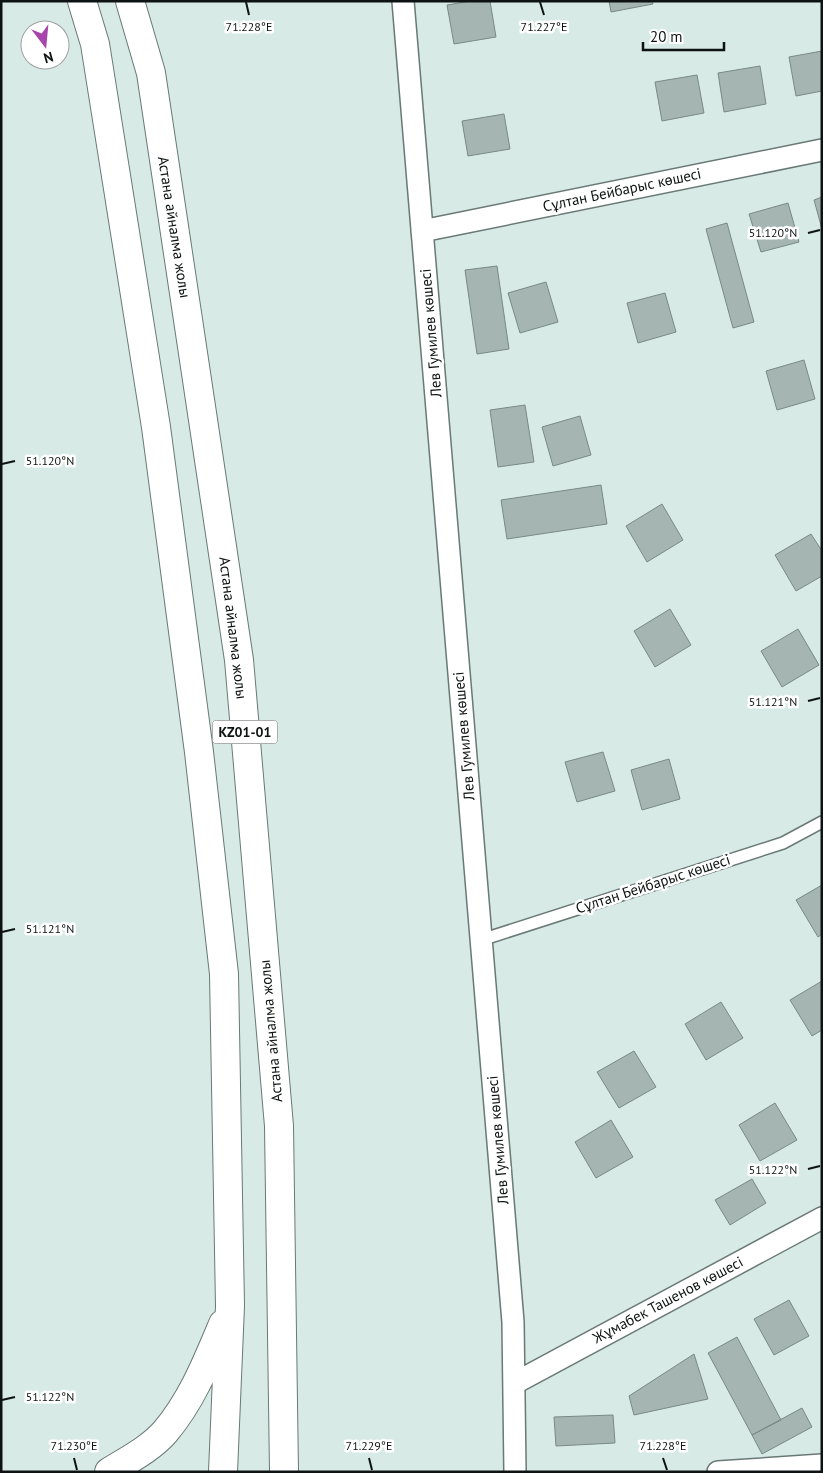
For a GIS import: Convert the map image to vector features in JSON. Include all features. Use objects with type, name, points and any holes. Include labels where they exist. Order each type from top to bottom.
[{"type":"highway","name":"KZ01-01","points":[[82,1],[95,44],[155,417],[200,762],[224,974],[230,1306],[223,1472]]},
{"type":"highway","name":"Астана айналма жолы","points":[[130,1],[151,73],[239,660],[279,1126],[284,1472]]},
{"type":"highway","points":[[109,1472],[144,1450],[164,1433],[201,1376],[230,1306]]},
{"type":"street","name":"Лев Гумилев көшесі","points":[[403,1],[513,1322],[515,1472]]},
{"type":"street","name":"Сұлтан Бейбарыс көшесі","points":[[422,231],[822,150]]},
{"type":"street","name":"Жұмабек Ташенов көшесі","points":[[515,1383],[822,1218]]},
{"type":"street","points":[[718,1472],[822,1466]]},
{"type":"lane","name":"Сұлтан Бейбарыс көшесі","points":[[481,940],[783,843],[822,822]]},
{"type":"building","points":[[471,1],[490,1],[496,37],[454,44],[447,5]]},
{"type":"building","points":[[609,1],[652,1],[653,4],[611,12]]},
{"type":"building","points":[[822,51],[822,91],[796,96],[789,57]]},
{"type":"building","points":[[760,66],[766,104],[724,112],[718,73]]},
{"type":"building","points":[[697,75],[704,113],[662,121],[655,82]]},
{"type":"building","points":[[504,114],[510,149],[468,156],[462,121]]},
{"type":"building","points":[[822,197],[822,229],[814,200]]},
{"type":"building","points":[[788,203],[799,242],[761,252],[749,214]]},
{"type":"building","points":[[727,223],[754,322],[733,328],[706,229]]},
{"type":"building","points":[[497,266],[509,349],[477,354],[465,270]]},
{"type":"building","points":[[546,282],[558,322],[520,333],[508,293]]},
{"type":"building","points":[[665,293],[676,332],[638,343],[627,303]]},
{"type":"building","points":[[804,360],[815,399],[777,410],[766,371]]},
{"type":"building","points":[[525,405],[534,462],[498,467],[490,410]]},
{"type":"building","points":[[580,416],[591,455],[553,466],[542,427]]},
{"type":"building","points":[[601,485],[607,524],[507,539],[501,500]]},
{"type":"building","points":[[662,504],[683,540],[647,562],[626,526]]},
{"type":"building","points":[[811,534],[822,551],[822,576],[796,591],[775,555]]},
{"type":"building","points":[[670,609],[691,645],[655,667],[634,631]]},
{"type":"building","points":[[798,629],[819,665],[782,687],[761,651]]},
{"type":"building","points":[[603,752],[615,791],[577,802],[565,762]]},
{"type":"building","points":[[669,759],[680,799],[642,810],[631,770]]},
{"type":"building","points":[[822,885],[822,934],[818,937],[796,900]]},
{"type":"building","points":[[822,981],[822,1030],[812,1036],[790,1000]]},
{"type":"building","points":[[721,1002],[743,1038],[706,1060],[685,1024]]},
{"type":"building","points":[[634,1051],[656,1087],[619,1108],[597,1072]]},
{"type":"building","points":[[775,1103],[797,1140],[760,1161],[739,1125]]},
{"type":"building","points":[[611,1120],[633,1157],[596,1178],[575,1142]]},
{"type":"building","points":[[752,1179],[766,1203],[730,1225],[715,1200]]},
{"type":"building","points":[[789,1300],[809,1336],[774,1355],[754,1319]]},
{"type":"building","points":[[737,1337],[781,1420],[752,1435],[708,1353]]},
{"type":"building","points":[[694,1354],[708,1399],[634,1415],[629,1396]]},
{"type":"building","points":[[802,1408],[812,1427],[762,1454],[752,1435]]},
{"type":"building","points":[[613,1415],[615,1443],[556,1446],[554,1417]]}]
